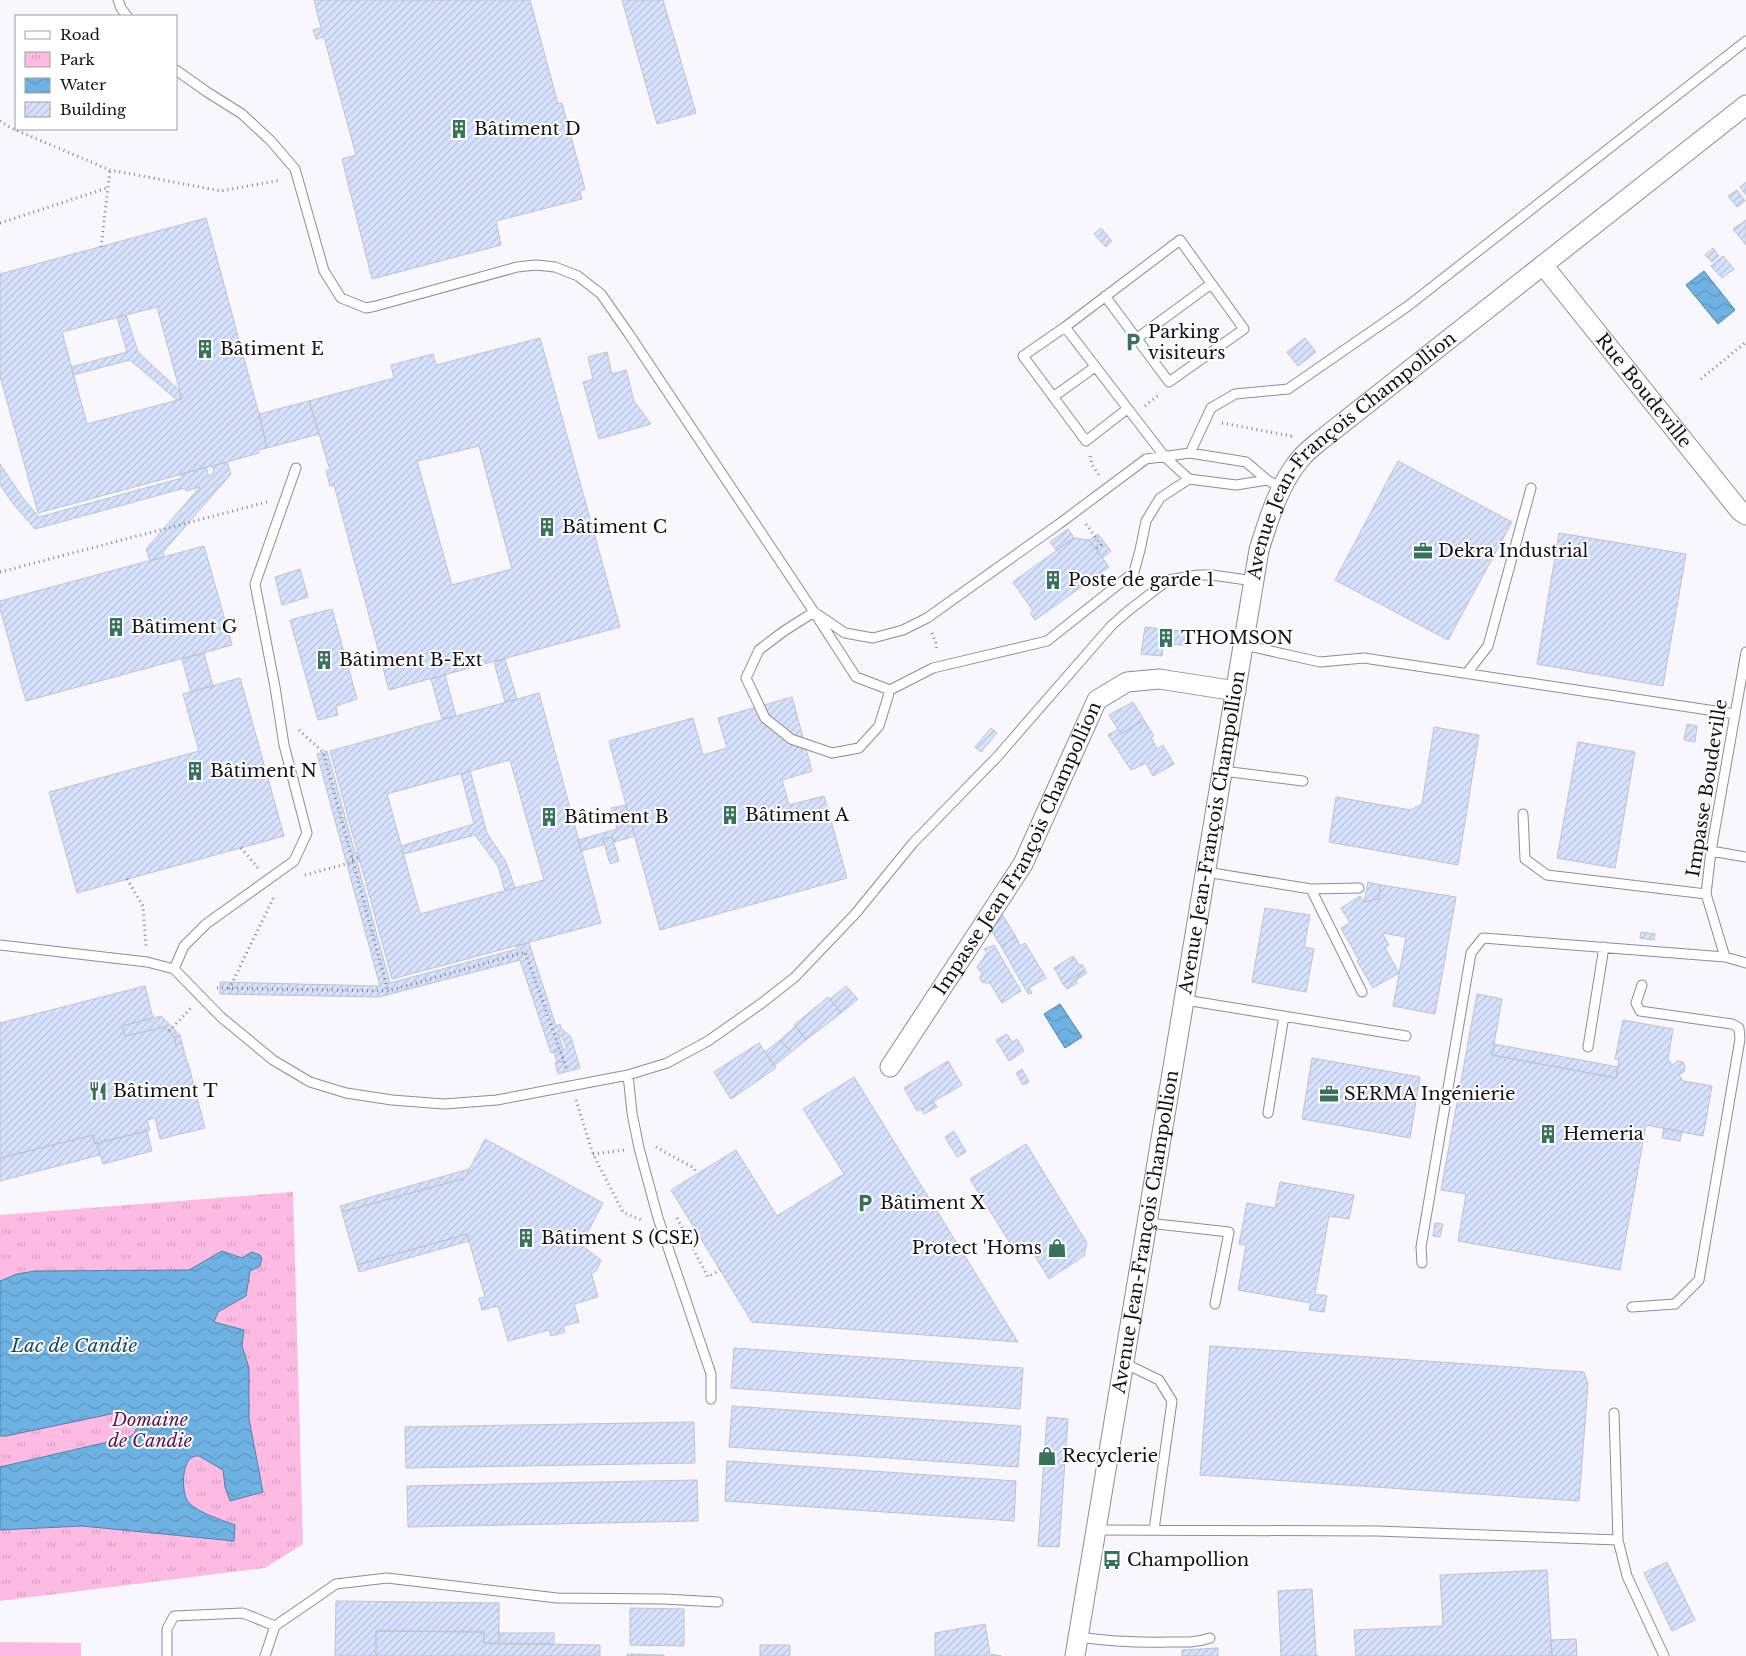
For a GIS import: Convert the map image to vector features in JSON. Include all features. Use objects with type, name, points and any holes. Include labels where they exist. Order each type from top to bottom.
[{"type":"street","name":"Avenue Jean-François Champollion","points":[[1075,1656],[1259,550],[1269,516],[1274,484],[1321,440],[1746,105]]},
{"type":"street","name":"Rue Boudeville","points":[[1543,265],[1744,511]]},
{"type":"street","name":"Impasse Jean François Champollion","points":[[890,1067],[1023,864],[1097,700],[1127,682],[1159,679],[1236,691]]},
{"type":"lane","points":[[118,0],[126,15]]},
{"type":"lane","points":[[1190,453],[1211,408],[1235,394],[1288,389],[1408,306],[1746,41]]},
{"type":"lane","points":[[178,71],[242,114],[271,141],[295,169],[324,271],[341,298],[366,308],[517,267],[536,265],[555,268],[578,276],[601,294],[856,677],[890,690]]},
{"type":"lane","points":[[1105,296],[1169,382],[1244,328],[1180,240],[1105,296],[1065,327],[1023,356],[1086,441],[1130,412]]},
{"type":"lane","points":[[1136,339],[1211,284]]},
{"type":"lane","points":[[1065,327],[1165,457],[1189,479],[1236,485],[1274,484]]},
{"type":"lane","points":[[1053,397],[1095,367]]},
{"type":"lane","points":[[814,612],[845,633],[873,638],[902,630],[927,618],[1146,459],[1190,453],[1246,462],[1274,484]]},
{"type":"lane","points":[[174,969],[184,946],[206,924],[294,861],[307,834],[284,745],[255,584],[296,468]]},
{"type":"lane","points":[[814,612],[759,650],[746,678],[765,718],[791,739],[832,753],[859,748],[879,726],[890,690],[934,668],[1046,640],[1134,572],[1146,521],[1160,498],[1189,479]]},
{"type":"lane","points":[[1467,673],[1488,646],[1531,488]]},
{"type":"lane","points":[[0,945],[148,962],[174,969],[222,1017],[272,1060],[310,1082],[346,1093],[392,1100],[444,1104],[497,1100],[628,1075],[667,1063],[708,1040],[795,978],[856,913],[913,843],[998,757],[1111,626],[1128,611],[1168,580],[1198,575],[1212,575],[1254,581]]},
{"type":"lane","points":[[1244,645],[1320,662],[1364,658],[1735,714]]},
{"type":"lane","name":"Impasse Boudeville","points":[[1725,958],[1706,894],[1711,851],[1746,652]]},
{"type":"lane","points":[[1223,771],[1303,781]]},
{"type":"lane","points":[[1523,814],[1525,859],[1548,875],[1706,894]]},
{"type":"lane","points":[[1711,851],[1746,857]]},
{"type":"lane","points":[[1206,872],[1311,889],[1360,888]]},
{"type":"lane","points":[[1311,889],[1362,992]]},
{"type":"lane","points":[[1422,1263],[1421,1247],[1471,954],[1483,938],[1725,958],[1746,963]]},
{"type":"lane","points":[[1588,1047],[1604,947]]},
{"type":"lane","points":[[1632,1307],[1675,1304],[1699,1280],[1740,1039],[1739,1028],[1732,1024],[1640,1011],[1636,1003],[1642,985]]},
{"type":"lane","points":[[1185,1000],[1406,1036]]},
{"type":"lane","points":[[1268,1113],[1284,1016]]},
{"type":"lane","points":[[628,1075],[632,1113],[639,1148],[658,1218],[711,1374],[711,1399]]},
{"type":"lane","points":[[1148,1223],[1229,1232],[1215,1304]]},
{"type":"lane","points":[[1124,1363],[1159,1380],[1172,1401],[1154,1530]]},
{"type":"lane","points":[[1614,1413],[1618,1540],[1627,1576],[1664,1656]]},
{"type":"lane","points":[[1096,1530],[1377,1531],[1618,1540]]},
{"type":"lane","points":[[265,1656],[275,1626],[336,1584],[387,1578],[557,1598],[664,1599],[718,1602]]},
{"type":"lane","points":[[167,1656],[167,1629],[174,1616],[243,1613],[275,1626]]},
{"type":"lane","points":[[1078,1637],[1117,1642],[1145,1643],[1199,1642],[1210,1638]]},
{"type":"path","points":[[0,121],[15,130]]},
{"type":"path","points":[[16,130],[110,170],[222,191],[283,180],[295,169]]},
{"type":"path","points":[[101,247],[110,170]]},
{"type":"path","points":[[0,223],[107,188]]},
{"type":"path","points":[[1700,379],[1746,342]]},
{"type":"path","points":[[1130,412],[1157,397]]},
{"type":"path","points":[[1223,422],[1291,436],[1297,431]]},
{"type":"path","points":[[1088,449],[1092,465],[1100,475],[1093,480]]},
{"type":"path","points":[[0,572],[287,497]]},
{"type":"path","points":[[927,618],[937,646],[934,668]]},
{"type":"path","points":[[296,722],[299,730],[323,752],[388,991]]},
{"type":"path","points":[[229,989],[276,892],[241,848]]},
{"type":"path","points":[[298,877],[352,861],[359,857]]},
{"type":"path","points":[[126,879],[143,906]]},
{"type":"path","points":[[220,988],[388,991],[525,952],[568,1071],[593,1154],[623,1212],[646,1222],[674,1213],[708,1277],[720,1270]]},
{"type":"path","points":[[169,1031],[202,996]]},
{"type":"green space","name":"Domaine de Candie","points":[[293,1192],[303,1544],[265,1568],[0,1601],[0,1215]]},
{"type":"green space","points":[[0,1642],[81,1643],[81,1656],[0,1656]]},
{"type":"water","points":[[1704,271],[1735,310],[1718,324],[1686,285]]},
{"type":"water","points":[[1060,1004],[1082,1037],[1065,1048],[1044,1014]]},
{"type":"water","name":"Lac de Candie","points":[[222,1251],[242,1258],[252,1252],[260,1255],[262,1258],[260,1266],[250,1271],[246,1296],[218,1312],[214,1322],[244,1330],[242,1346],[249,1368],[249,1419],[263,1492],[230,1501],[225,1487],[223,1470],[199,1456],[193,1457],[189,1461],[183,1483],[186,1498],[193,1507],[235,1525],[234,1541],[82,1526],[0,1530],[0,1467],[129,1437],[134,1434],[138,1425],[135,1416],[125,1411],[0,1436],[0,1281],[17,1274],[35,1271],[189,1270]]},
{"type":"building","name":"Bâtiment D","points":[[314,0],[530,0],[558,104],[562,103],[585,189],[580,191],[582,199],[496,221],[501,245],[372,279],[342,159],[356,155],[324,37],[316,39],[313,30],[321,28]]},
{"type":"building","points":[[622,0],[663,0],[696,113],[657,124]]},
{"type":"building","points":[[1746,182],[1746,195],[1740,187]]},
{"type":"building","points":[[1737,190],[1745,201],[1737,207],[1728,196]]},
{"type":"building","name":"Bâtiment E","points":[[206,218],[267,448],[258,450],[259,453],[38,513],[0,376],[0,274]],"holes":[[[157,307],[182,399],[87,424],[62,332]]]},
{"type":"building","points":[[1746,220],[1746,245],[1733,229]]},
{"type":"building","points":[[1101,228],[1112,241],[1106,247],[1094,234]]},
{"type":"building","points":[[1713,248],[1719,256],[1712,262],[1705,255]]},
{"type":"building","points":[[1723,256],[1734,269],[1722,278],[1711,266]]},
{"type":"building","points":[[126,315],[138,352],[179,390],[182,399],[177,400],[130,360],[73,375],[71,367],[127,352],[117,317]]},
{"type":"building","name":"Bâtiment C","points":[[540,338],[620,627],[389,690],[334,485],[330,486],[326,470],[330,470],[309,401],[394,378],[391,365],[433,354],[436,365]],"holes":[[[479,446],[512,569],[452,585],[417,461]]]},
{"type":"building","points":[[1305,338],[1316,352],[1298,366],[1287,352]]},
{"type":"building","points":[[607,352],[612,374],[626,370],[634,401],[651,424],[599,439],[583,382],[593,379],[588,357]]},
{"type":"building","points":[[309,401],[319,434],[267,448],[259,414]]},
{"type":"building","name":"Dekra Industrial","points":[[1398,461],[1512,522],[1448,640],[1335,580]]},
{"type":"building","points":[[227,462],[231,474],[163,552],[164,557],[150,561],[146,549],[200,487],[186,491],[185,488],[35,529],[0,485],[0,464],[23,498],[39,517],[182,478],[181,474],[206,467],[209,477],[214,471],[212,466]]},
{"type":"building","points":[[1068,529],[1074,538],[1056,550],[1050,542]]},
{"type":"building","points":[[1559,533],[1686,554],[1663,686],[1537,664]]},
{"type":"building","points":[[1098,534],[1111,551],[1102,558],[1089,540]]},
{"type":"building","name":"Poste de garde 1","points":[[1074,538],[1089,540],[1109,567],[1035,620],[1030,613],[1033,611],[1013,582]]},
{"type":"building","name":"Bâtiment G","points":[[204,546],[232,645],[26,701],[0,609],[0,601]]},
{"type":"building","points":[[300,569],[308,597],[282,605],[275,577]]},
{"type":"building","name":"Bâtiment B-Ext","points":[[332,609],[357,699],[336,706],[338,715],[318,720],[290,620]]},
{"type":"building","name":"THOMSON","points":[[1145,627],[1189,632],[1188,646],[1163,643],[1162,656],[1141,654]]},
{"type":"building","points":[[204,653],[213,686],[191,692],[182,659]]},
{"type":"building","points":[[505,659],[517,699],[505,702],[494,662]]},
{"type":"building","points":[[445,675],[456,716],[442,719],[431,679]]},
{"type":"building","name":"Bâtiment N","points":[[240,678],[284,836],[77,893],[49,792],[199,751],[183,694]]},
{"type":"building","name":"Bâtiment B","points":[[539,693],[601,923],[392,979],[330,751]],"holes":[[[510,760],[544,880],[420,914],[387,794]]]},
{"type":"building","name":"Bâtiment A","points":[[792,697],[812,771],[782,780],[789,805],[824,796],[847,878],[660,930],[609,741],[693,718],[703,755],[727,748],[718,718]]},
{"type":"building","points":[[1133,702],[1144,720],[1121,734],[1109,715]]},
{"type":"building","points":[[1144,720],[1154,736],[1151,737],[1157,749],[1163,745],[1174,764],[1153,776],[1146,763],[1131,770],[1108,735],[1118,729],[1121,734]]},
{"type":"building","points":[[1687,724],[1697,726],[1695,742],[1684,740]]},
{"type":"building","points":[[1434,727],[1479,735],[1458,865],[1329,842],[1336,797],[1411,810],[1422,804]]},
{"type":"building","points":[[991,728],[997,733],[981,752],[975,747]]},
{"type":"building","points":[[1578,742],[1635,752],[1615,868],[1557,858]]},
{"type":"building","points":[[327,751],[355,853],[358,853],[360,861],[357,862],[390,983],[517,949],[516,946],[529,943],[556,1026],[560,1024],[561,1028],[571,1037],[580,1068],[558,1074],[555,1063],[564,1061],[560,1050],[551,1053],[520,960],[379,997],[220,994],[220,982],[380,986],[317,754]],"holes":[[[558,1034],[563,1039],[567,1049],[564,1050]]]},
{"type":"building","points":[[470,771],[487,833],[506,862],[515,888],[505,891],[498,866],[475,835],[404,854],[401,846],[474,824],[461,774]]},
{"type":"building","points":[[626,805],[635,836],[614,842],[612,837],[603,839],[603,845],[581,851],[578,840],[617,829],[611,808]]},
{"type":"building","points":[[612,837],[619,861],[610,864],[603,839]]},
{"type":"building","points":[[1368,882],[1381,885],[1378,899],[1364,902]]},
{"type":"building","points":[[1381,885],[1456,897],[1435,1014],[1393,1006],[1406,937],[1382,933],[1389,945],[1385,948],[1399,973],[1373,988],[1341,928],[1350,923],[1341,908],[1360,896],[1364,902],[1378,899]]},
{"type":"building","points":[[1265,908],[1310,915],[1304,947],[1314,949],[1306,992],[1252,982]]},
{"type":"building","points":[[1002,914],[1016,937],[1001,946],[991,930]]},
{"type":"building","points":[[1641,932],[1655,934],[1654,940],[1640,938]]},
{"type":"building","points":[[1016,937],[1020,946],[1025,943],[1046,978],[1029,988],[1032,993],[1028,994],[1001,946]]},
{"type":"building","points":[[994,945],[1021,991],[1002,1003],[990,983],[981,981],[980,976],[983,975],[977,967],[987,953],[984,949]]},
{"type":"building","points":[[1073,956],[1080,966],[1082,964],[1085,970],[1063,984],[1054,968]]},
{"type":"building","points":[[1085,970],[1087,973],[1076,980],[1077,983],[1067,989],[1063,984]]},
{"type":"building","name":"Bâtiment T","points":[[145,986],[153,1018],[122,1026],[125,1036],[164,1027],[174,1037],[176,1045],[182,1043],[205,1128],[160,1139],[155,1118],[147,1120],[150,1130],[95,1144],[93,1135],[0,1158],[0,1023]]},
{"type":"building","points":[[846,986],[858,999],[841,1013],[830,999]]},
{"type":"building","name":"Hemeria","points":[[1477,994],[1502,999],[1492,1055],[1616,1078],[1619,1060],[1615,1059],[1623,1020],[1673,1029],[1668,1059],[1672,1065],[1677,1061],[1683,1062],[1685,1066],[1684,1072],[1679,1075],[1683,1081],[1712,1086],[1703,1136],[1646,1125],[1620,1270],[1458,1241],[1466,1194],[1441,1190]]},
{"type":"building","points":[[828,997],[841,1013],[806,1040],[794,1025]]},
{"type":"building","points":[[161,1016],[180,1035],[174,1037],[164,1027],[125,1036],[122,1026]]},
{"type":"building","points":[[796,1026],[806,1040],[791,1052],[780,1040]]},
{"type":"building","points":[[1007,1034],[1012,1042],[1017,1039],[1024,1051],[1009,1061],[996,1040]]},
{"type":"building","points":[[180,1035],[182,1043],[176,1045],[174,1037]]},
{"type":"building","points":[[780,1040],[791,1052],[774,1066],[765,1052]]},
{"type":"building","points":[[759,1043],[776,1068],[731,1099],[714,1072]]},
{"type":"building","points":[[1494,1044],[1618,1067],[1616,1078],[1492,1055]]},
{"type":"building","points":[[560,1050],[564,1061],[557,1062],[554,1052]]},
{"type":"building","points":[[1312,1058],[1420,1077],[1410,1138],[1302,1119]]},
{"type":"building","points":[[948,1061],[962,1085],[917,1111],[904,1088]]},
{"type":"building","points":[[1022,1069],[1029,1082],[1023,1085],[1016,1073]]},
{"type":"building","name":"Bâtiment X","points":[[854,1077],[1018,1342],[752,1322],[671,1190],[736,1150],[777,1216],[844,1174],[803,1109]]},
{"type":"building","points":[[934,1102],[937,1107],[924,1114],[921,1109]]},
{"type":"building","points":[[1664,1128],[1682,1132],[1680,1141],[1662,1138]]},
{"type":"building","points":[[147,1131],[152,1151],[103,1164],[97,1143]]},
{"type":"building","points":[[954,1131],[966,1152],[957,1157],[945,1137]]},
{"type":"building","points":[[93,1135],[100,1155],[0,1181],[0,1158]]},
{"type":"building","name":"Bâtiment S (CSE)","points":[[485,1139],[603,1203],[581,1245],[601,1260],[597,1270],[593,1273],[591,1272],[598,1297],[574,1304],[579,1322],[563,1326],[565,1332],[551,1336],[549,1330],[508,1341],[498,1306],[482,1310],[479,1298],[485,1297],[467,1234],[357,1265],[342,1212],[465,1178]]},
{"type":"building","points":[[1026,1144],[1087,1243],[1084,1256],[1049,1279],[1030,1248],[1018,1256],[970,1179]]},
{"type":"building","points":[[469,1169],[465,1178],[342,1212],[340,1206]]},
{"type":"building","points":[[1280,1182],[1354,1195],[1349,1219],[1329,1216],[1315,1294],[1327,1296],[1324,1312],[1309,1310],[1311,1303],[1238,1290],[1246,1245],[1239,1244],[1247,1203],[1275,1208]]},
{"type":"building","points":[[1435,1223],[1443,1224],[1440,1237],[1433,1236]]},
{"type":"building","points":[[467,1234],[469,1241],[359,1272],[357,1265]]},
{"type":"building","points":[[1210,1346],[1584,1372],[1588,1384],[1579,1501],[1200,1475]]},
{"type":"building","points":[[734,1348],[1023,1368],[1020,1409],[731,1388]]},
{"type":"building","points":[[732,1406],[1021,1426],[1018,1467],[729,1447]]},
{"type":"building","points":[[1047,1417],[1068,1419],[1059,1547],[1038,1546]]},
{"type":"building","points":[[694,1422],[695,1463],[406,1468],[405,1427]]},
{"type":"building","points":[[727,1461],[1016,1481],[1014,1521],[725,1501]]},
{"type":"building","points":[[697,1480],[698,1521],[408,1527],[407,1486]]},
{"type":"building","points":[[1667,1562],[1695,1620],[1672,1631],[1644,1573]]},
{"type":"building","points":[[1547,1570],[1552,1656],[1356,1656],[1354,1630],[1443,1626],[1440,1575]]},
{"type":"building","points":[[1312,1589],[1316,1655],[1318,1656],[1281,1656],[1278,1591]]},
{"type":"building","points":[[336,1601],[499,1603],[499,1644],[484,1643],[484,1632],[376,1631],[376,1656],[335,1656]]},
{"type":"building","points":[[630,1608],[684,1609],[684,1646],[630,1645]]},
{"type":"building","points":[[985,1624],[990,1654],[1001,1656],[935,1656],[935,1633]]},
{"type":"building","points":[[376,1631],[484,1632],[484,1643],[600,1645],[600,1656],[376,1656]]},
{"type":"building","points":[[499,1633],[554,1633],[554,1644],[499,1644]]},
{"type":"building","points":[[1576,1639],[1577,1656],[1552,1656],[1551,1640]]},
{"type":"building","points":[[760,1645],[790,1645],[790,1656],[760,1656]]},
{"type":"building","points":[[1218,1648],[1218,1656],[1182,1656],[1182,1650]]},
{"type":"building","points":[[627,1654],[664,1655],[664,1656],[627,1656]]},
{"type":"place","name":"Bâtiment D","points":[[459,129]]},
{"type":"place","name":"Parking visiteurs","points":[[1133,342]]},
{"type":"place","name":"Bâtiment E","points":[[205,349]]},
{"type":"place","name":"Bâtiment C","points":[[547,527]]},
{"type":"place","name":"Dekra Industrial","points":[[1423,551]]},
{"type":"place","name":"Poste de garde 1","points":[[1053,580]]},
{"type":"place","name":"Bâtiment G","points":[[116,627]]},
{"type":"place","name":"THOMSON","points":[[1166,638]]},
{"type":"place","name":"Bâtiment B-Ext","points":[[324,660]]},
{"type":"place","name":"Bâtiment N","points":[[195,771]]},
{"type":"place","name":"Bâtiment A","points":[[730,815]]},
{"type":"place","name":"Bâtiment B","points":[[549,817]]},
{"type":"place","name":"Bâtiment T","points":[[98,1091]]},
{"type":"place","name":"SERMA Ingénierie","points":[[1329,1094]]},
{"type":"place","name":"Hemeria","points":[[1548,1134]]},
{"type":"place","name":"Bâtiment X","points":[[865,1203]]},
{"type":"place","name":"Bâtiment S (CSE)","points":[[526,1238]]},
{"type":"place","name":"Protect 'Homs","points":[[1057,1248]]},
{"type":"place","name":"Recyclerie","points":[[1047,1456]]},
{"type":"place","name":"Champollion","points":[[1112,1560]]}]
